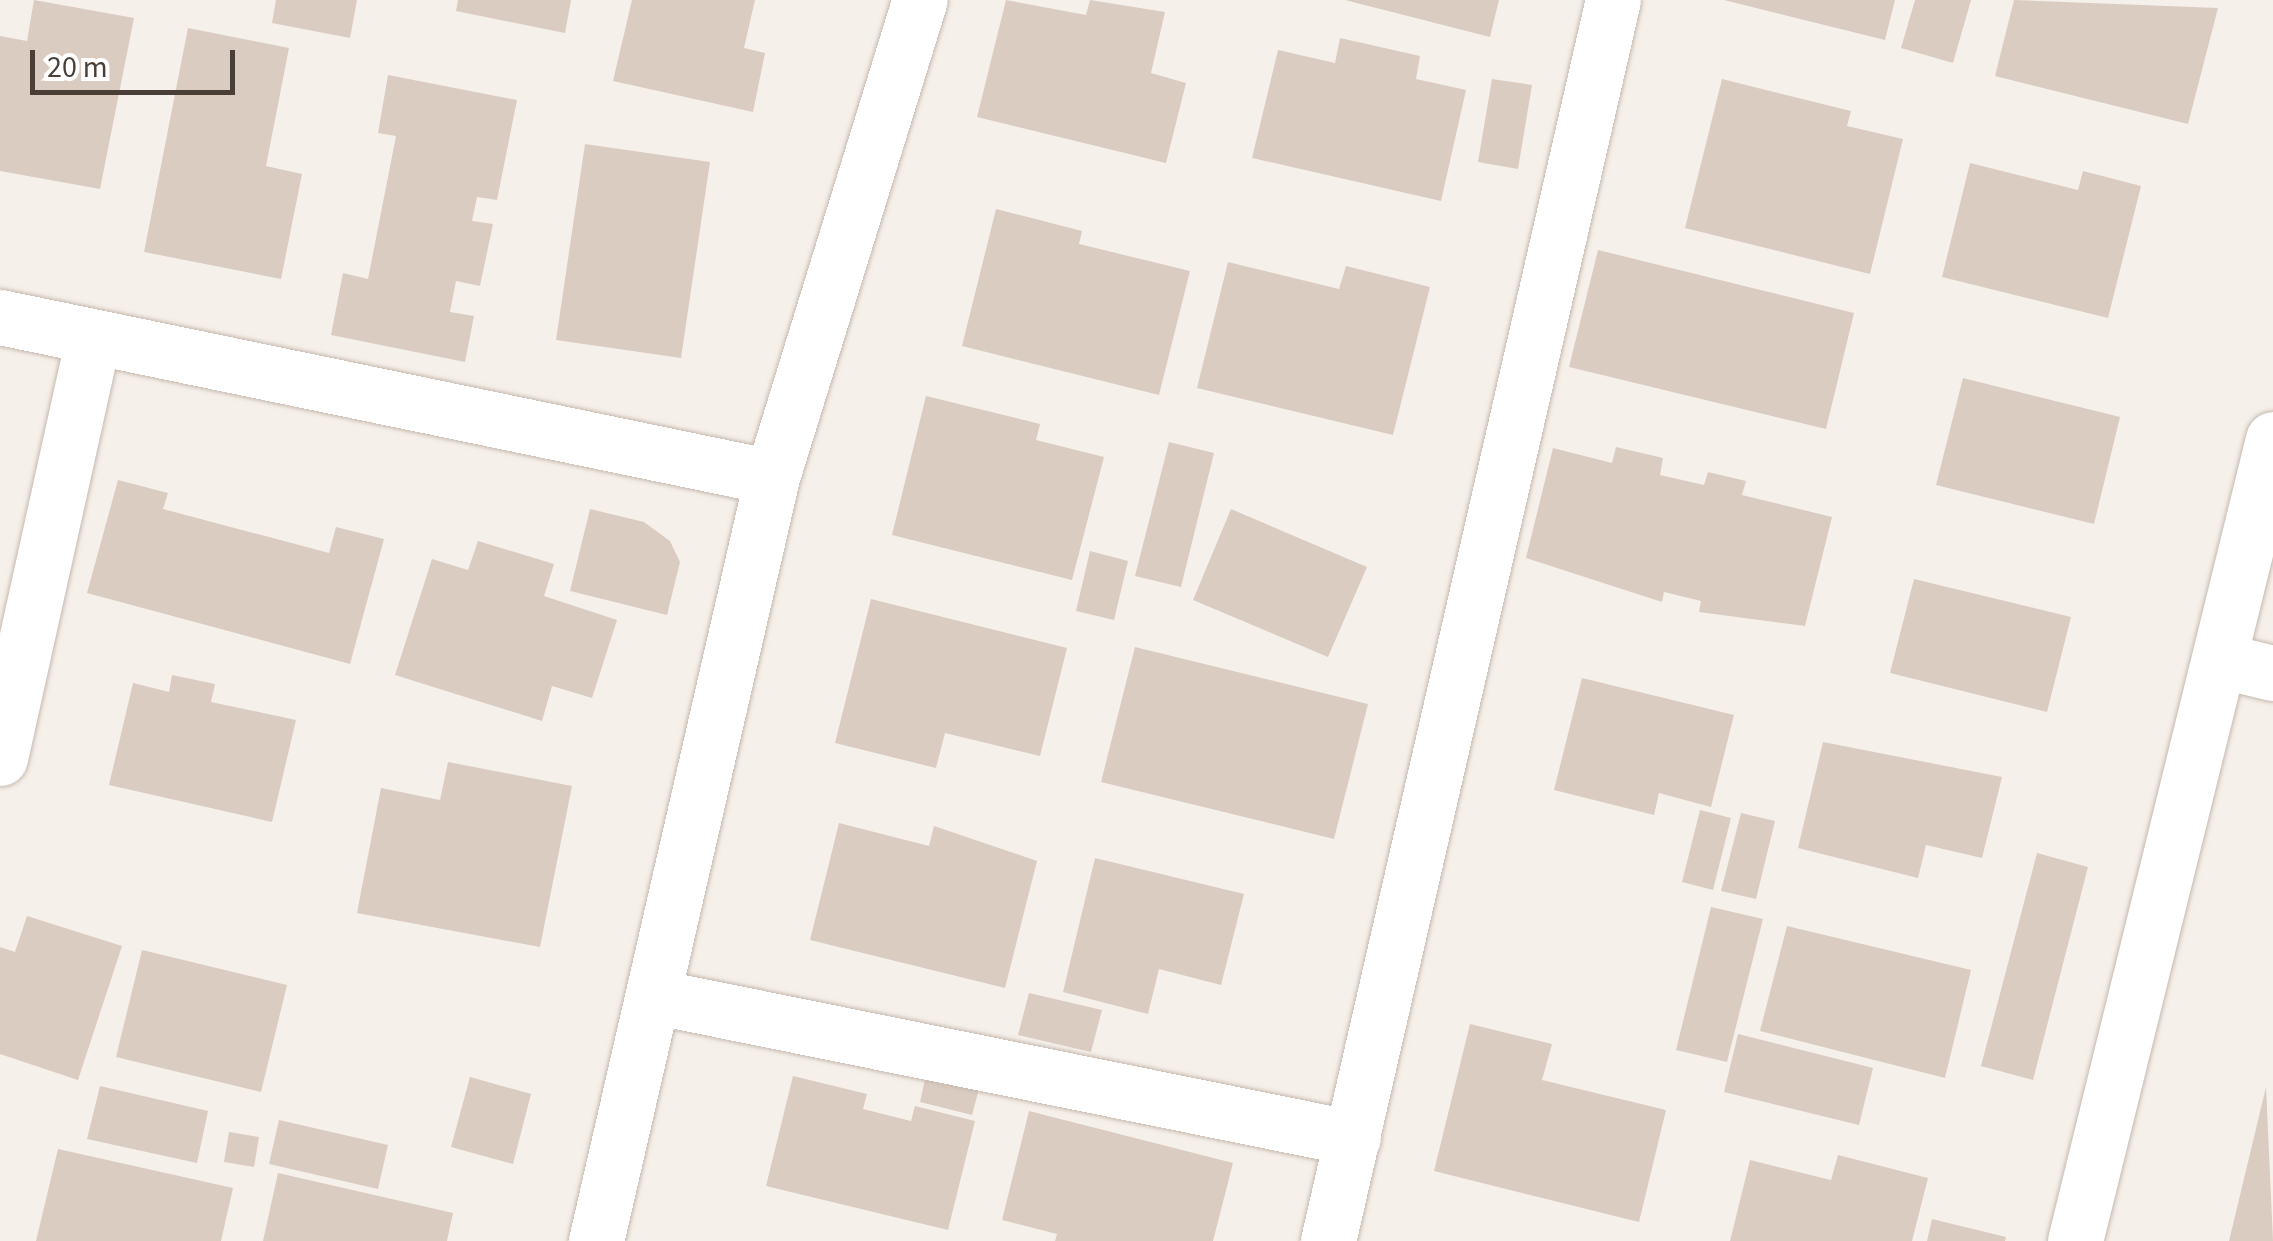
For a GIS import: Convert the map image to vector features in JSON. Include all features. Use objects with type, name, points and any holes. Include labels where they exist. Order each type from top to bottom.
[{"type":"street","points":[[596,1241],[657,997],[772,478],[920,0]]},
{"type":"street","points":[[1328,1241],[1613,0]]},
{"type":"street","points":[[0,317],[93,340],[772,478]]},
{"type":"street","points":[[0,758],[93,340]]},
{"type":"street","points":[[2075,1241],[2248,667],[2273,438]]},
{"type":"street","points":[[657,997],[1353,1138]]},
{"type":"building","points":[[34,0],[134,18],[100,189],[0,171],[0,36],[27,41]]},
{"type":"building","points":[[276,0],[357,0],[350,38],[272,23]]},
{"type":"building","points":[[458,0],[571,0],[565,33],[456,11]]},
{"type":"building","points":[[632,0],[755,0],[744,48],[765,53],[753,112],[613,81]]},
{"type":"building","points":[[1006,0],[1086,15],[1090,0],[1165,12],[1151,73],[1186,83],[1166,163],[977,117]]},
{"type":"building","points":[[1345,0],[1499,0],[1490,37]]},
{"type":"building","points":[[1724,0],[1895,0],[1885,40]]},
{"type":"building","points":[[1915,0],[1971,0],[1953,63],[1901,48]]},
{"type":"building","points":[[2014,0],[2218,8],[2188,124],[1995,76]]},
{"type":"building","points":[[188,28],[289,48],[266,166],[302,174],[281,279],[144,252]]},
{"type":"building","points":[[1340,38],[1420,56],[1416,79],[1466,90],[1441,201],[1252,158],[1278,50],[1335,63]]},
{"type":"building","points":[[388,75],[517,100],[497,200],[477,197],[472,221],[493,224],[480,286],[456,281],[450,312],[474,316],[465,362],[331,335],[343,273],[368,279],[396,136],[378,133]]},
{"type":"building","points":[[1492,79],[1532,85],[1518,169],[1478,162]]},
{"type":"building","points":[[1722,79],[1851,111],[1847,126],[1903,139],[1870,274],[1685,228]]},
{"type":"building","points":[[585,144],[710,162],[681,358],[556,340]]},
{"type":"building","points":[[1970,163],[2078,190],[2083,171],[2141,186],[2108,318],[1942,277]]},
{"type":"building","points":[[996,209],[1082,231],[1079,244],[1190,271],[1159,395],[962,346]]},
{"type":"building","points":[[1598,250],[1854,313],[1826,429],[1569,367]]},
{"type":"building","points":[[1228,262],[1339,289],[1346,266],[1430,287],[1393,435],[1197,388]]},
{"type":"building","points":[[1963,378],[2120,417],[2094,524],[1936,485]]},
{"type":"building","points":[[926,396],[1040,424],[1036,440],[1104,457],[1072,580],[892,535]]},
{"type":"building","points":[[1169,442],[1214,453],[1181,587],[1135,576]]},
{"type":"building","points":[[1616,447],[1663,458],[1660,475],[1704,485],[1708,472],[1746,481],[1742,495],[1832,517],[1805,626],[1699,612],[1701,601],[1664,592],[1662,602],[1526,558],[1553,448],[1612,463]]},
{"type":"building","points":[[118,480],[168,493],[163,509],[329,553],[336,527],[384,539],[350,664],[87,593]]},
{"type":"building","points":[[590,509],[644,522],[670,541],[680,562],[667,615],[570,591]]},
{"type":"building","points":[[1231,509],[1367,567],[1328,657],[1193,600]]},
{"type":"building","points":[[478,541],[554,564],[544,596],[617,620],[592,698],[552,686],[542,721],[395,675],[432,559],[468,570]]},
{"type":"building","points":[[1090,551],[1128,561],[1114,620],[1076,611]]},
{"type":"building","points":[[1914,579],[2071,617],[2047,712],[1890,673]]},
{"type":"building","points":[[871,599],[1067,648],[1040,756],[945,733],[936,768],[835,743]]},
{"type":"building","points":[[1135,647],[1368,704],[1334,839],[1101,782]]},
{"type":"building","points":[[172,675],[215,684],[211,702],[296,720],[272,822],[109,785],[133,683],[169,692]]},
{"type":"building","points":[[1582,678],[1734,715],[1711,807],[1659,793],[1654,815],[1554,790]]},
{"type":"building","points":[[1823,742],[2002,777],[1982,858],[1926,845],[1918,878],[1798,848]]},
{"type":"building","points":[[448,762],[572,786],[540,947],[357,913],[381,788],[440,800]]},
{"type":"building","points":[[1700,810],[1731,818],[1713,890],[1682,882]]},
{"type":"building","points":[[1741,813],[1775,821],[1756,899],[1721,891]]},
{"type":"building","points":[[839,823],[929,846],[934,826],[1037,861],[1005,988],[810,940]]},
{"type":"building","points":[[2037,853],[2088,867],[2033,1080],[1981,1066]]},
{"type":"building","points":[[1095,858],[1244,894],[1221,985],[1159,969],[1148,1014],[1063,992]]},
{"type":"building","points":[[1711,907],[1763,919],[1727,1062],[1676,1050]]},
{"type":"building","points":[[27,916],[122,946],[78,1080],[0,1054],[0,947],[15,952]]},
{"type":"building","points":[[1787,926],[1971,970],[1945,1078],[1760,1031]]},
{"type":"building","points":[[142,950],[287,985],[261,1092],[116,1057]]},
{"type":"building","points":[[1029,993],[1102,1010],[1091,1052],[1018,1035]]},
{"type":"building","points":[[1470,1024],[1552,1044],[1542,1080],[1666,1110],[1639,1222],[1434,1171]]},
{"type":"building","points":[[1738,1034],[1873,1068],[1859,1125],[1724,1092]]},
{"type":"building","points":[[929,1061],[983,1074],[972,1115],[920,1102]]},
{"type":"building","points":[[793,1076],[867,1094],[863,1109],[911,1121],[915,1106],[975,1121],[948,1230],[766,1186]]},
{"type":"building","points":[[470,1077],[531,1094],[513,1164],[451,1147]]},
{"type":"building","points":[[100,1086],[208,1111],[197,1163],[87,1139]]},
{"type":"building","points":[[2266,1087],[2273,1241],[2229,1241]]},
{"type":"building","points":[[1029,1111],[1233,1163],[1213,1241],[1055,1241],[1057,1234],[1002,1220]]},
{"type":"building","points":[[279,1120],[388,1145],[378,1189],[269,1164]]},
{"type":"building","points":[[229,1132],[259,1137],[254,1167],[224,1162]]},
{"type":"building","points":[[58,1149],[233,1188],[221,1241],[36,1241]]},
{"type":"building","points":[[1838,1155],[1928,1178],[1912,1241],[1730,1241],[1750,1160],[1831,1180]]},
{"type":"building","points":[[278,1173],[453,1213],[447,1241],[263,1241]]},
{"type":"building","points":[[1932,1219],[2006,1237],[2005,1241],[1927,1241]]}]
